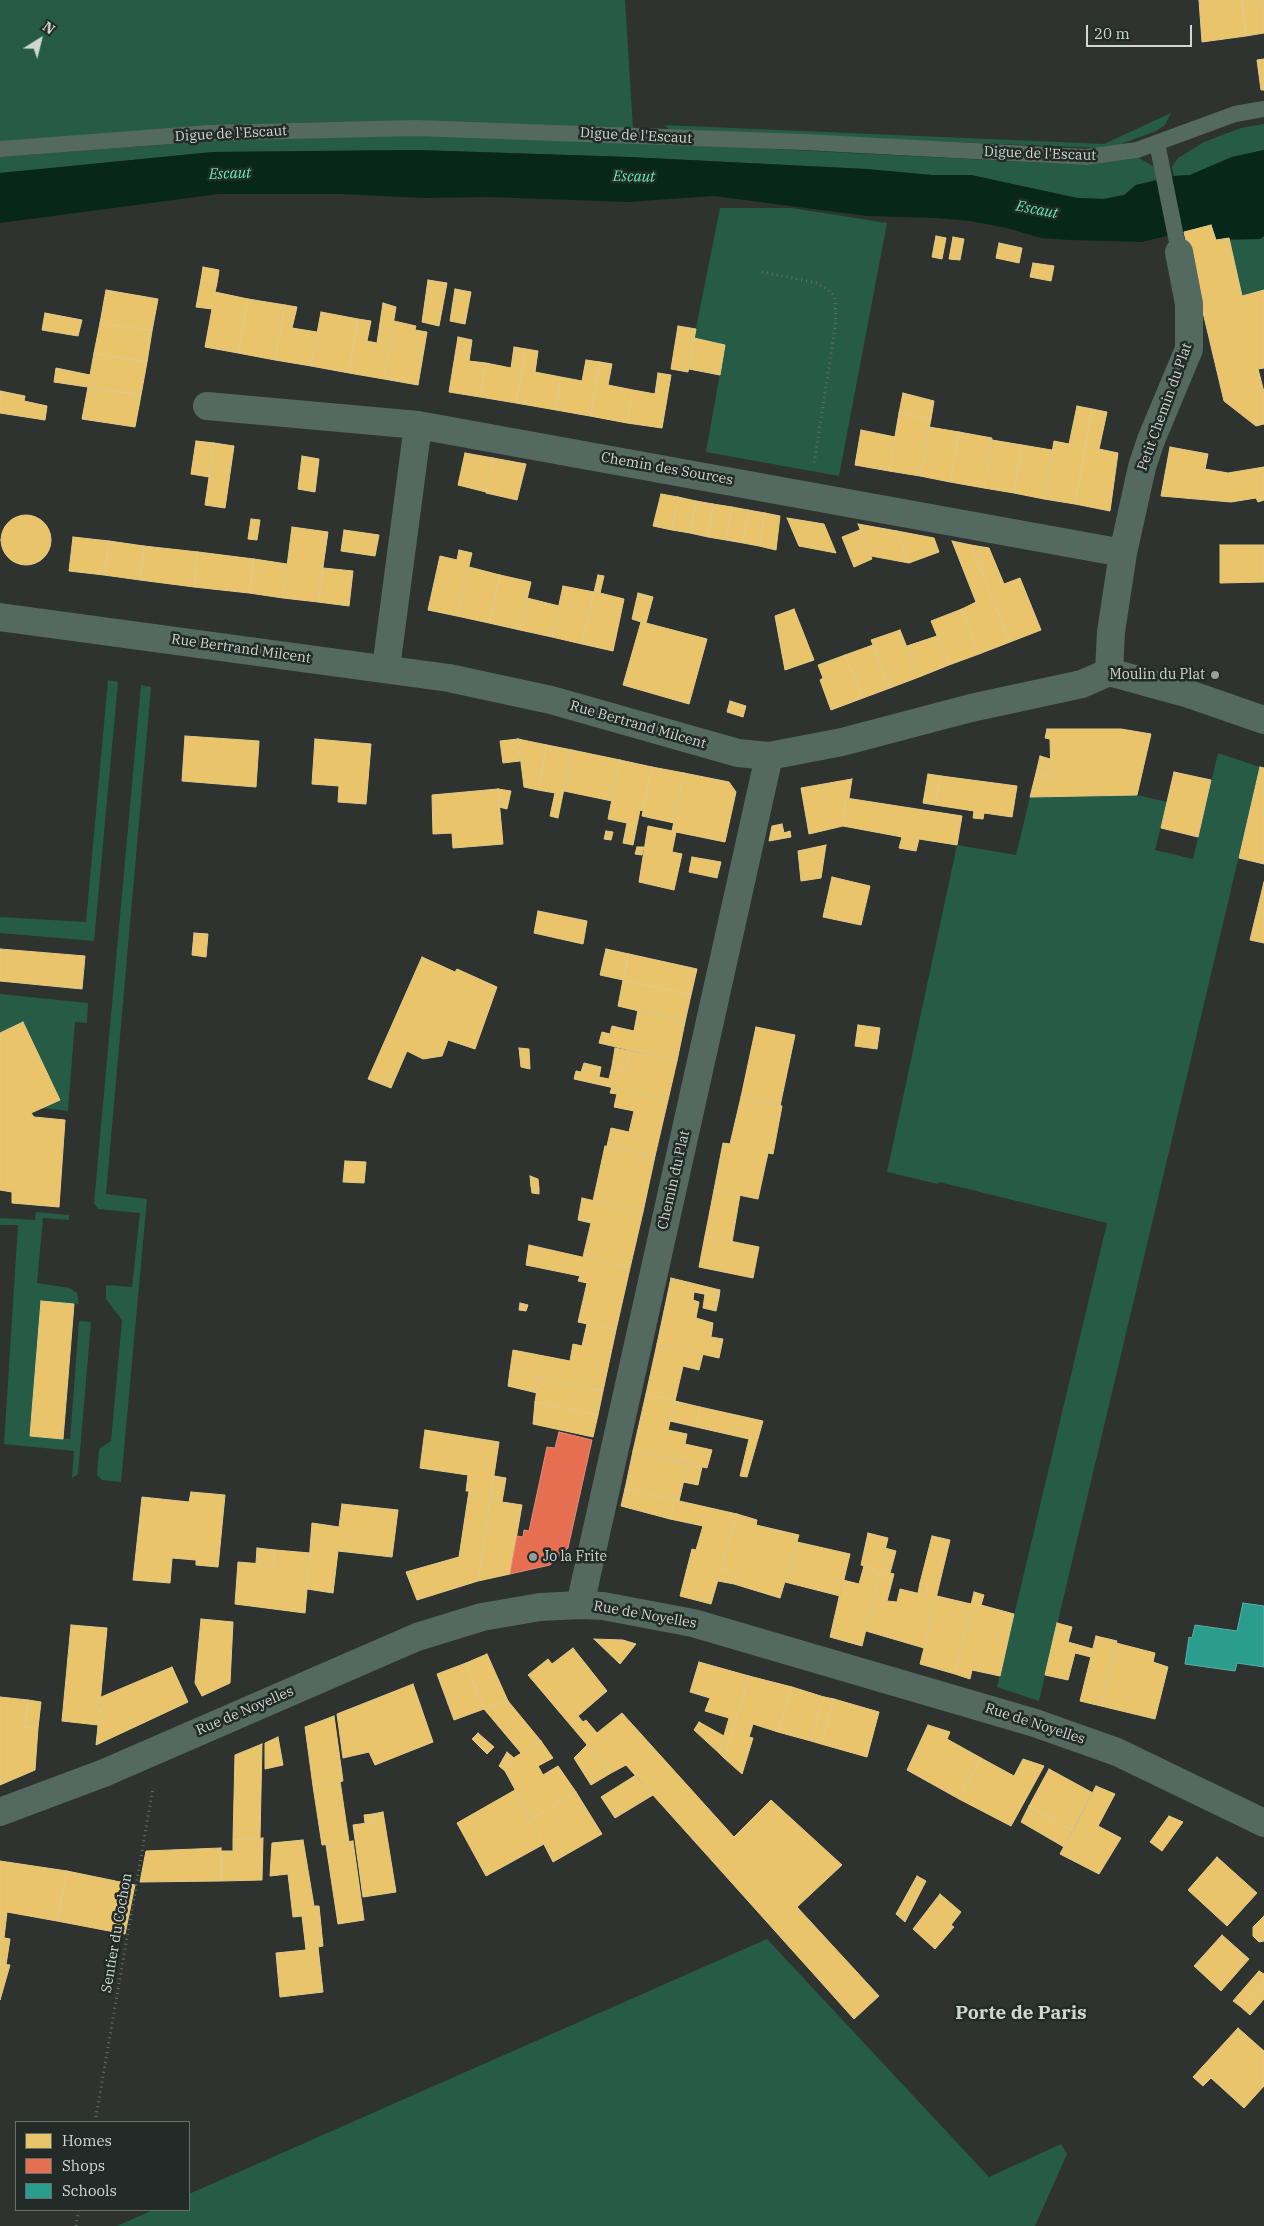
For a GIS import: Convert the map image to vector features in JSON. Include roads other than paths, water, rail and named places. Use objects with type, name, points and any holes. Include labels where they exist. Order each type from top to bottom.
[{"type":"street","name":"Petit Chemin du Plat","points":[[1109,672],[1111,632],[1124,552],[1142,467],[1151,440],[1189,349],[1189,304],[1179,252]]},
{"type":"street","name":"Chemin des Sources","points":[[207,406],[418,425],[1124,552]]},
{"type":"street","points":[[386,668],[418,425]]},
{"type":"street","name":"Rue Bertrand Milcent","points":[[0,616],[386,668],[506,689],[738,753],[769,756],[842,742],[971,708],[1082,684],[1109,672]]},
{"type":"street","points":[[1109,672],[1196,696],[1264,720]]},
{"type":"street","name":"Chemin du Plat","points":[[580,1605],[769,756]]},
{"type":"street","name":"Rue de Noyelles","points":[[0,1812],[104,1773],[423,1635],[495,1614],[540,1607],[580,1605],[603,1606],[693,1623],[1034,1723],[1117,1752],[1264,1823]]},
{"type":"lane","name":"Digue de l'Escaut","points":[[0,149],[210,133],[407,128],[634,135],[1086,157],[1116,154],[1158,143],[1235,114],[1264,109]]},
{"type":"lane","name":"Petit Chemin du Plat","points":[[1158,143],[1179,252]]},
{"type":"water","name":"Escaut","points":[[417,150],[629,157],[866,169],[932,175],[971,175],[1077,198],[1104,199],[1124,195],[1136,185],[1174,176],[1190,175],[1232,157],[1264,150],[1264,236],[1260,239],[1216,240],[1211,225],[1142,242],[1041,238],[1007,228],[970,221],[867,216],[714,196],[627,202],[488,197],[424,198],[342,194],[219,194],[0,223],[0,173],[213,152]]},
{"type":"place","name":"Moulin du Plat","points":[[1215,675]]},
{"type":"place","name":"Jo la Frite","points":[[533,1557]]},
{"type":"district","name":"Porte de Paris","points":[[1021,2014]]}]
